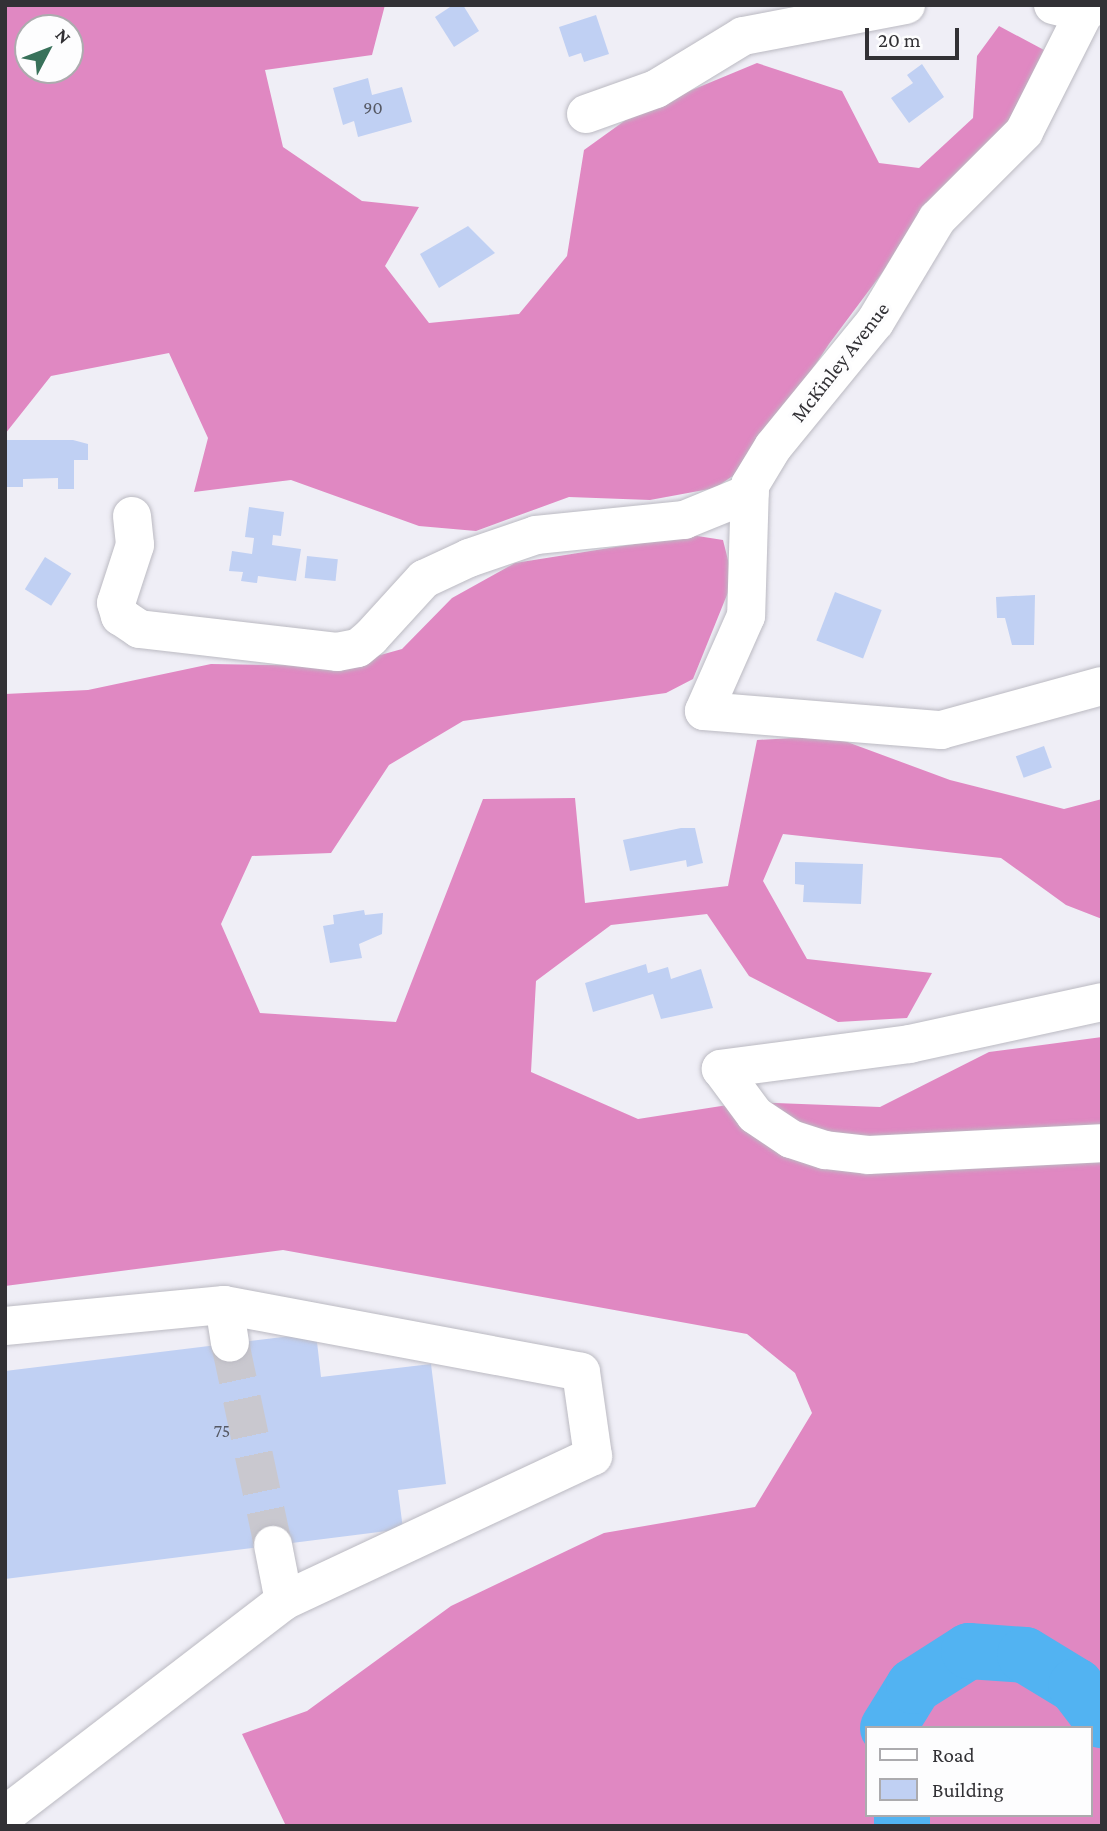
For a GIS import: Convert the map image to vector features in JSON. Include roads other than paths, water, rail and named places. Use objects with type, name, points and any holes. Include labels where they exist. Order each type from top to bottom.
[{"type":"street","points":[[586,114],[656,89],[743,36],[906,5]]},
{"type":"street","name":"McKinley Avenue","points":[[1078,8],[1024,132],[937,219],[875,322],[773,447],[750,493],[746,616],[704,711],[941,730],[1102,686]]},
{"type":"street","points":[[132,516],[135,545],[116,603],[120,617],[139,629],[337,652],[358,648],[424,579],[469,558],[536,535],[684,520],[750,493]]},
{"type":"street","points":[[1102,1002],[910,1044],[722,1069],[755,1115],[791,1139],[825,1150],[868,1155],[1102,1143]]},
{"type":"street","points":[[224,1305],[230,1343]]},
{"type":"street","points":[[5,1326],[224,1305],[581,1372],[593,1456],[284,1601],[5,1815]]},
{"type":"street","points":[[273,1545],[284,1601]]},
{"type":"waterway","points":[[889,1726],[914,1686],[969,1651],[1025,1655],[1076,1686],[1102,1720]]},
{"type":"waterway","points":[[902,1817],[902,1826]]},
{"type":"tunnel","points":[[230,1343],[273,1545]]}]
